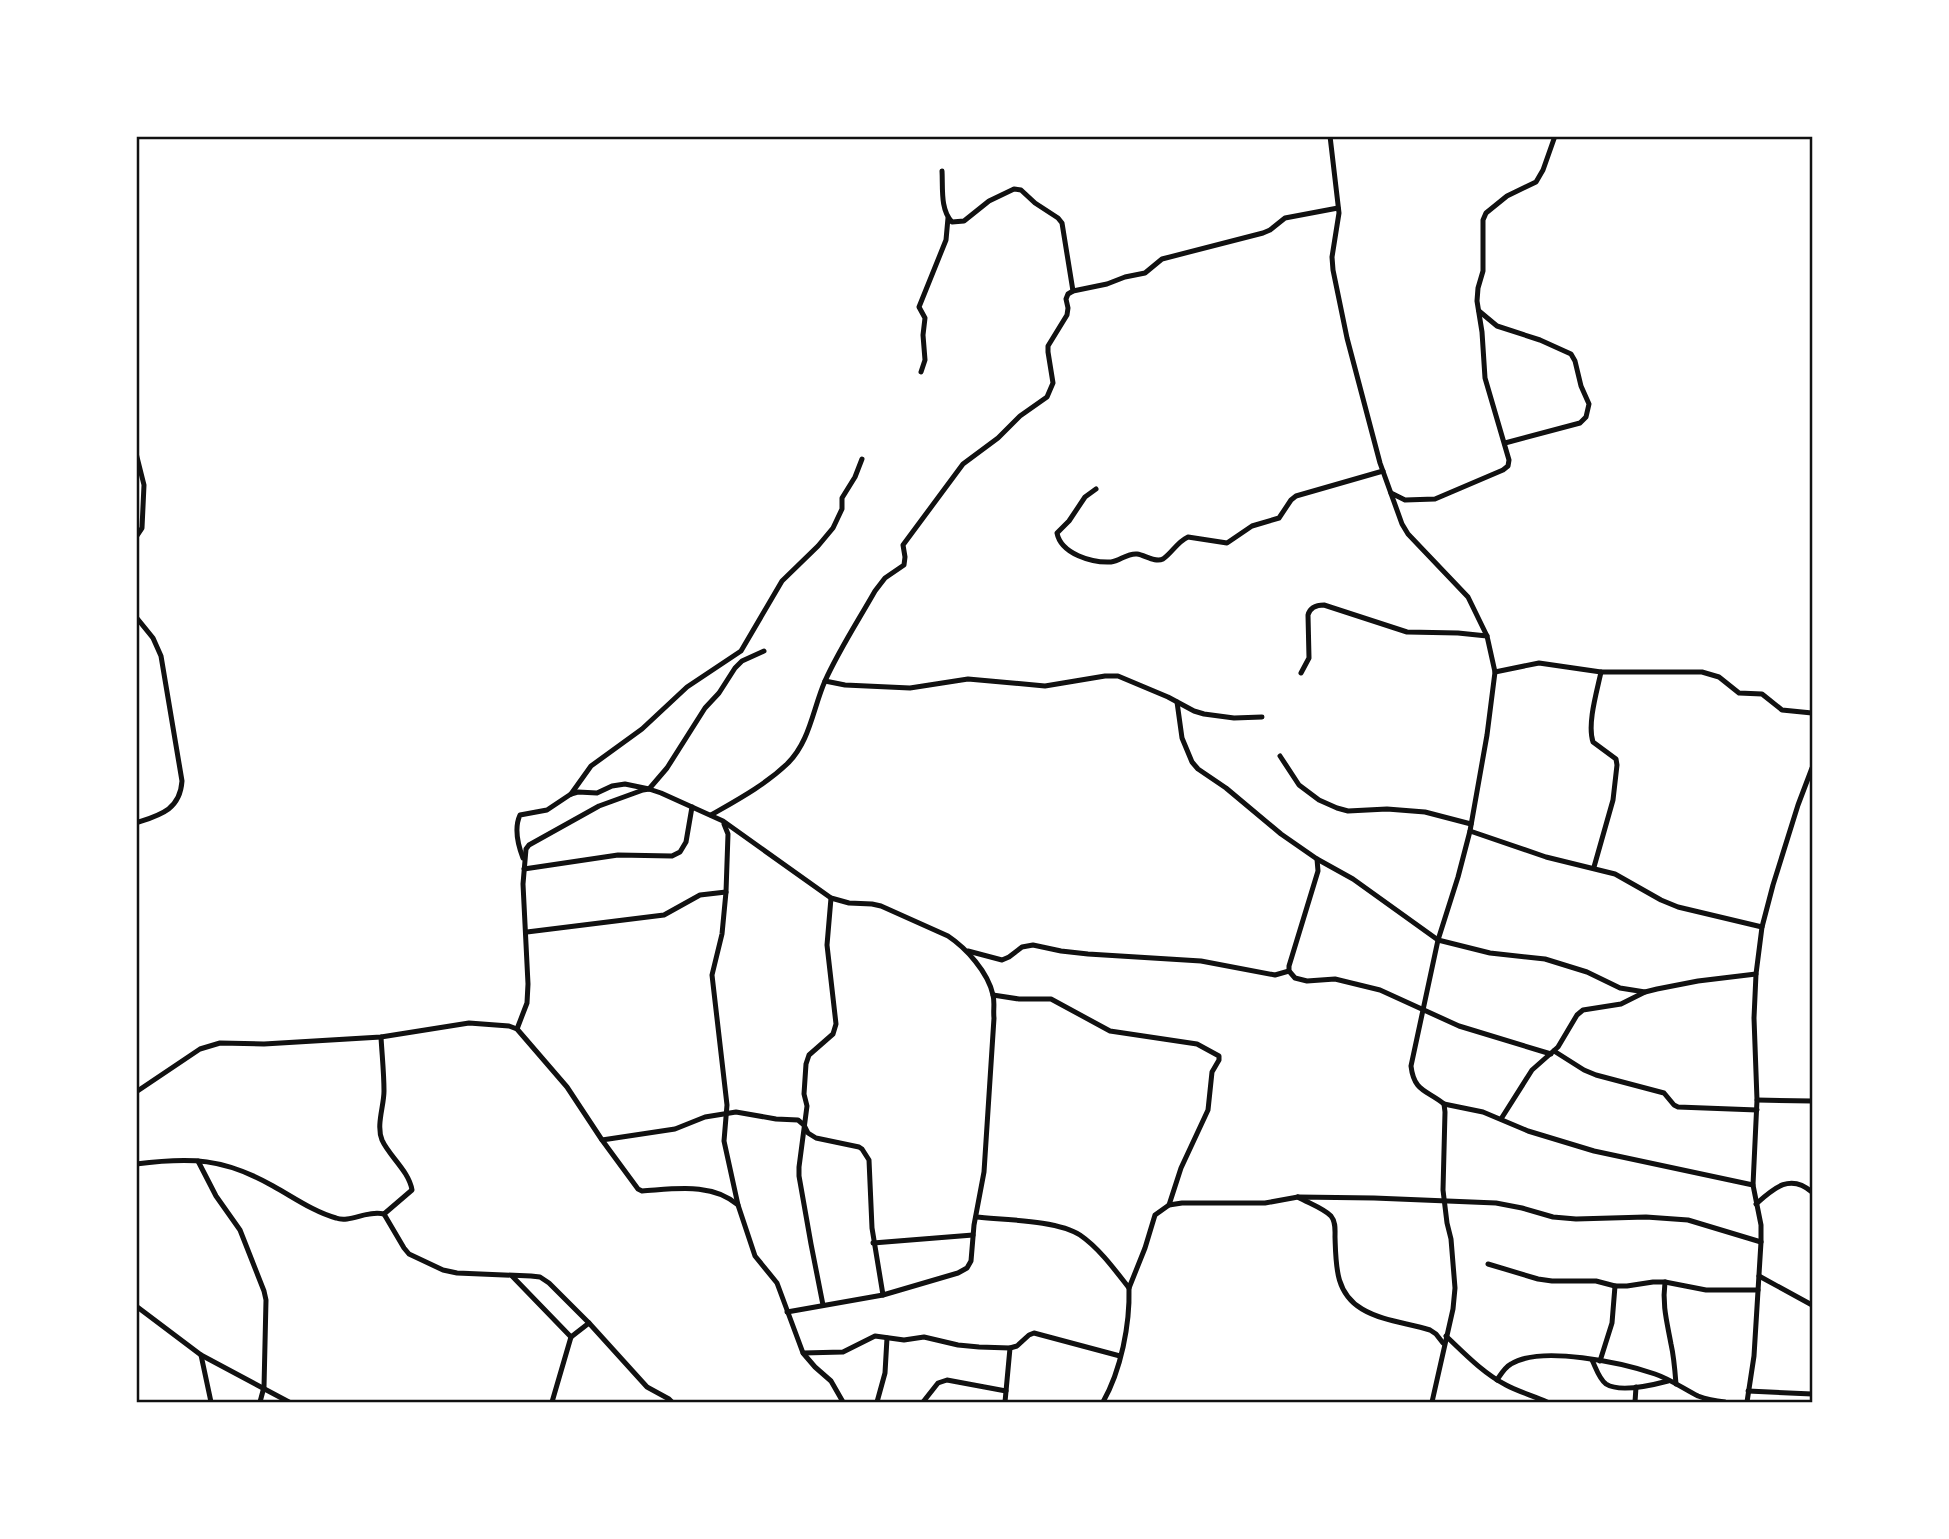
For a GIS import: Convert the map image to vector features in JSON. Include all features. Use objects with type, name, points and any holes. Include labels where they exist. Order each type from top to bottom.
[{"type":"street","points":[[1330,136],[1338,208],[1333,270],[1347,338],[1383,471],[1408,534],[1468,597],[1487,636],[1495,672],[1470,831],[1438,940],[1411,1066],[1412,1079],[1422,1090],[1444,1104],[1474,1109],[1538,1134],[1594,1151],[1752,1185]]},
{"type":"street","points":[[1391,493],[1405,500],[1435,499],[1508,466],[1505,443],[1485,377],[1477,295],[1483,271],[1484,217],[1507,196],[1536,182],[1544,170],[1555,136]]},
{"type":"street","points":[[942,171],[944,208],[952,222],[964,222],[989,201],[1014,188],[1021,190],[1035,204],[1061,220],[1073,291]]},
{"type":"street","points":[[711,815],[742,798],[788,764],[808,728],[825,681],[875,591],[885,578],[904,565],[903,545],[963,464],[1047,397],[1053,383],[1048,345],[1067,315],[1066,296],[1073,291],[1145,273],[1162,260],[1263,233],[1285,218],[1338,208]]},
{"type":"street","points":[[920,372],[925,360],[925,318],[919,307],[946,240],[948,218]]},
{"type":"street","points":[[1479,311],[1497,326],[1568,352],[1575,361],[1589,404],[1587,417],[1580,422],[1505,443]]},
{"type":"street","points":[[136,453],[144,485],[142,528],[136,537]]},
{"type":"street","points":[[571,794],[591,766],[642,729],[688,687],[741,651],[782,581],[818,547],[834,527],[842,509],[842,498],[862,459]]},
{"type":"street","points":[[1096,489],[1085,497],[1057,533],[1058,539],[1072,554],[1078,556],[1109,562],[1134,554],[1157,560],[1163,559],[1188,537],[1227,543],[1252,526],[1279,518],[1296,496],[1383,471]]},
{"type":"street","points":[[1301,673],[1309,658],[1308,615],[1316,606],[1324,605],[1407,632],[1487,636]]},
{"type":"street","points":[[136,617],[153,638],[161,656],[182,781],[179,795],[168,811],[136,823]]},
{"type":"street","points":[[517,1029],[528,996],[523,884],[526,849],[590,810],[649,789],[667,768],[705,708],[719,693],[735,668],[764,651]]},
{"type":"street","points":[[1495,672],[1539,663],[1601,671],[1709,673],[1719,677],[1739,693],[1762,694],[1782,710],[1812,713]]},
{"type":"street","points":[[1594,867],[1613,800],[1617,765],[1616,760],[1593,743],[1590,733],[1601,671]]},
{"type":"street","points":[[825,681],[845,685],[910,688],[968,679],[1045,686],[1118,676],[1204,714],[1234,718],[1262,717]]},
{"type":"street","points":[[1177,702],[1182,738],[1195,766],[1317,859],[1353,879],[1438,940],[1490,953],[1545,959],[1587,972],[1620,988],[1645,992]]},
{"type":"street","points":[[1280,756],[1299,785],[1319,800],[1337,808],[1348,811],[1387,809],[1425,812],[1471,824]]},
{"type":"street","points":[[1747,1402],[1754,1356],[1761,1242],[1761,1225],[1752,1185],[1757,1110],[1754,1018],[1756,974],[1762,927],[1812,768]]},
{"type":"street","points":[[524,859],[518,843],[518,818],[524,813],[547,810],[578,792],[599,793],[622,784],[649,789],[723,821],[831,898],[881,906],[948,936],[968,951],[981,970],[993,995],[993,1018],[984,1172],[971,1261],[967,1268],[947,1277],[883,1294],[788,1312]]},
{"type":"street","points":[[524,869],[618,855],[672,856],[680,852],[686,842],[692,807]]},
{"type":"street","points":[[723,821],[728,834],[726,892],[722,934],[712,975],[727,1105],[724,1141],[738,1205],[755,1256],[777,1283],[803,1353],[831,1381],[843,1402]]},
{"type":"street","points":[[1470,831],[1546,857],[1622,876],[1661,900],[1678,907],[1762,927]]},
{"type":"street","points":[[1317,859],[1318,871],[1289,971],[1292,976],[1300,980],[1335,979],[1380,990],[1459,1026],[1553,1053],[1596,1075],[1664,1093],[1678,1107],[1757,1110]]},
{"type":"street","points":[[527,932],[664,915],[700,895],[726,892]]},
{"type":"street","points":[[823,1306],[799,1176],[807,1105],[804,1094],[806,1064],[809,1055],[833,1034],[836,1024],[827,945],[831,898]]},
{"type":"street","points":[[968,951],[1002,960],[1022,947],[1033,945],[1071,953],[1201,961],[1275,975],[1289,971]]},
{"type":"street","points":[[1502,1119],[1532,1070],[1553,1053],[1583,1010],[1621,1004],[1645,992],[1699,981],[1756,974]]},
{"type":"street","points":[[993,995],[1019,999],[1051,999],[1110,1031],[1197,1045],[1219,1056],[1212,1072],[1208,1110],[1181,1168],[1169,1205]]},
{"type":"street","points":[[136,1092],[206,1046],[220,1043],[264,1044],[381,1037],[469,1023],[509,1026],[517,1029],[567,1087],[638,1189],[709,1190],[732,1199],[738,1205]]},
{"type":"street","points":[[136,1164],[172,1160],[217,1162],[237,1169],[337,1219],[372,1212],[384,1214],[412,1190],[411,1184],[380,1135],[384,1092],[381,1037]]},
{"type":"street","points":[[1757,1100],[1812,1101]]},
{"type":"street","points":[[1432,1402],[1455,1288],[1451,1239],[1444,1201],[1444,1104]]},
{"type":"street","points":[[602,1140],[675,1129],[705,1117],[736,1112],[793,1119],[802,1122],[808,1133],[816,1138],[859,1147],[867,1156],[873,1243],[883,1294]]},
{"type":"street","points":[[198,1161],[216,1196],[240,1230],[264,1291],[264,1387],[260,1402]]},
{"type":"street","points":[[1756,1204],[1773,1189],[1790,1183],[1801,1185],[1812,1192]]},
{"type":"street","points":[[1298,1197],[1333,1219],[1337,1273],[1341,1286],[1350,1299],[1373,1314],[1430,1330],[1444,1343]]},
{"type":"street","points":[[1103,1402],[1120,1356],[1128,1316],[1129,1288],[1155,1215],[1169,1205],[1265,1203],[1298,1197],[1496,1203],[1553,1217],[1688,1220],[1761,1242]]},
{"type":"street","points":[[384,1214],[404,1248],[416,1257],[451,1273],[540,1277],[589,1324],[647,1387],[672,1402]]},
{"type":"street","points":[[976,1217],[1047,1224],[1072,1231],[1091,1245],[1129,1288]]},
{"type":"street","points":[[873,1243],[973,1235]]},
{"type":"street","points":[[1488,1264],[1552,1281],[1596,1281],[1615,1286],[1665,1282],[1706,1290],[1758,1290]]},
{"type":"street","points":[[512,1276],[571,1337]]},
{"type":"street","points":[[1759,1276],[1812,1305]]},
{"type":"street","points":[[1665,1282],[1665,1316],[1676,1384]]},
{"type":"street","points":[[1600,1361],[1612,1323],[1615,1286]]},
{"type":"street","points":[[136,1306],[201,1355],[289,1402]]},
{"type":"street","points":[[552,1402],[571,1337],[589,1324]]},
{"type":"street","points":[[803,1353],[843,1352],[870,1337],[904,1340],[931,1338],[958,1345],[1010,1348],[1034,1333],[1120,1356]]},
{"type":"street","points":[[1446,1336],[1474,1363],[1497,1380],[1547,1402]]},
{"type":"street","points":[[877,1402],[885,1373],[887,1338]]},
{"type":"street","points":[[1005,1402],[1010,1348]]},
{"type":"street","points":[[201,1355],[211,1402]]},
{"type":"street","points":[[1497,1380],[1508,1366],[1520,1360],[1551,1355],[1600,1361],[1657,1375],[1701,1397],[1724,1402]]},
{"type":"street","points":[[1592,1360],[1603,1381],[1615,1388],[1669,1381]]},
{"type":"street","points":[[923,1402],[938,1383],[947,1380],[1006,1391]]},
{"type":"street","points":[[1635,1402],[1636,1387]]},
{"type":"street","points":[[1748,1391],[1812,1394]]}]
